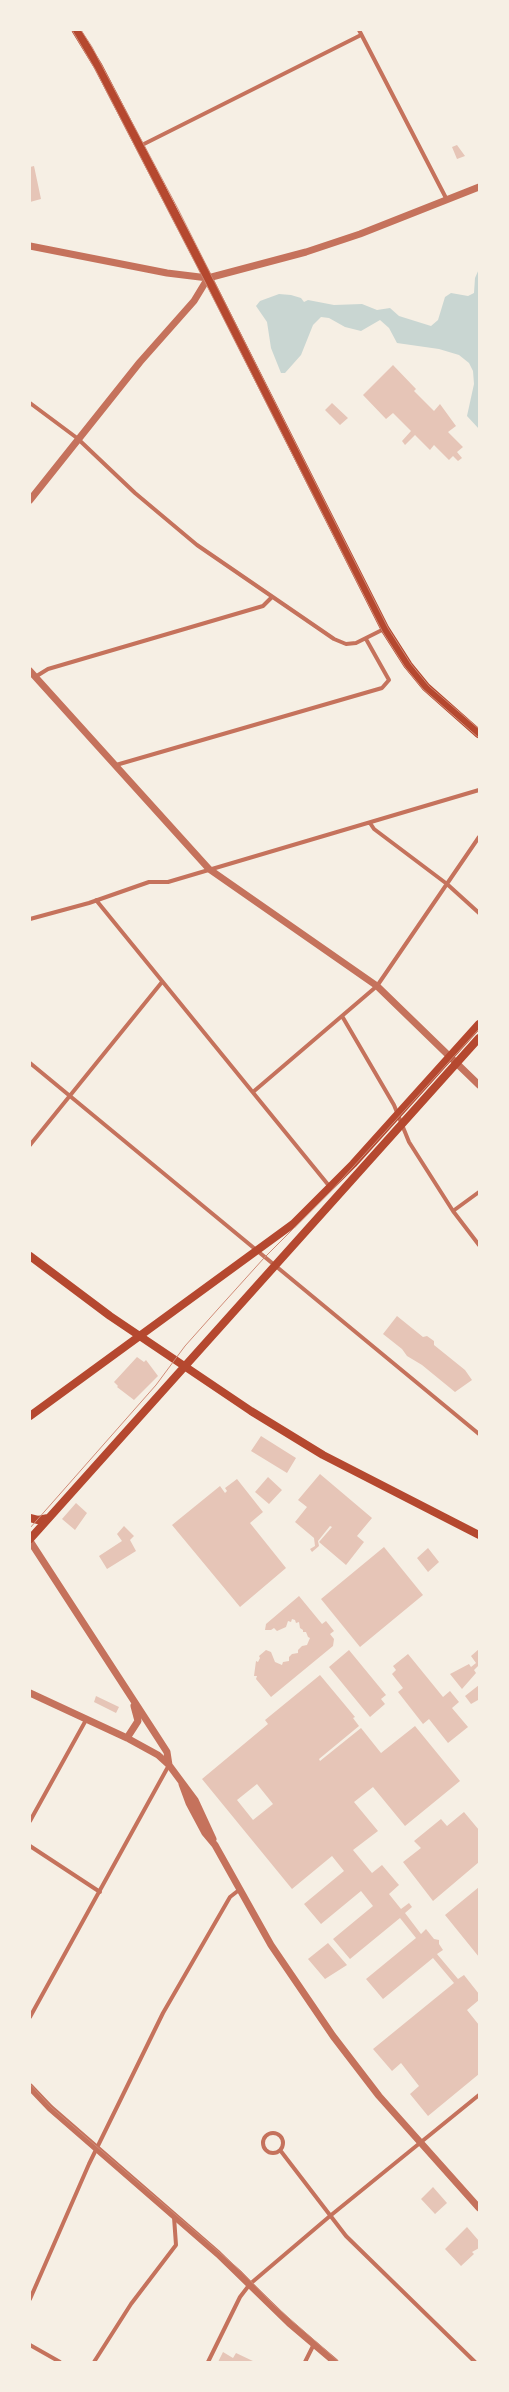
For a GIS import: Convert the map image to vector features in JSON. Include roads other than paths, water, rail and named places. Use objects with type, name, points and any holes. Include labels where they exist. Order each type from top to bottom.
[{"type":"main road","points":[[76,30],[98,66],[208,278],[385,629],[408,666],[426,687],[479,734]]},
{"type":"main road","points":[[30,1416],[139,1335],[294,1224],[398,1114],[479,1024]]},
{"type":"main road","points":[[30,1540],[479,1038]]},
{"type":"main road","points":[[30,1256],[78,1294],[251,1411],[323,1455],[479,1535]]},
{"type":"main road","points":[[30,1518],[38,1520],[49,1518]]},
{"type":"street","points":[[359,30],[448,201]]},
{"type":"street","points":[[139,147],[361,35]]},
{"type":"street","points":[[30,246],[167,273],[208,278],[306,252],[448,201],[479,188]]},
{"type":"street","points":[[30,500],[77,438],[194,301],[208,278]]},
{"type":"street","points":[[30,403],[77,438],[135,493],[197,545],[271,598],[334,640],[346,644],[356,643],[385,629]]},
{"type":"street","points":[[271,598],[263,606],[32,674],[209,869],[377,986],[479,1085]]},
{"type":"street","points":[[116,765],[382,688],[389,680],[366,639]]},
{"type":"street","points":[[30,919],[54,914],[149,882],[168,882],[479,790]]},
{"type":"street","points":[[370,823],[374,829],[447,884],[479,913]]},
{"type":"street","points":[[253,1092],[377,986],[479,837]]},
{"type":"street","points":[[96,900],[330,1187]]},
{"type":"street","points":[[30,1145],[162,982]]},
{"type":"street","points":[[342,1016],[398,1114],[409,1142],[454,1211],[479,1245]]},
{"type":"street","points":[[30,1063],[479,1434]]},
{"type":"street","points":[[454,1211],[479,1192]]},
{"type":"street","points":[[30,1540],[167,1752],[169,1765],[30,2017]]},
{"type":"street","points":[[30,1692],[86,1720],[127,1738],[158,1755],[169,1765],[195,1800],[215,1845],[239,1890],[272,1945],[333,2036],[379,2096],[479,2208]]},
{"type":"street","points":[[127,1738],[138,1721],[132,1699]]},
{"type":"street","points":[[30,1821],[86,1720]]},
{"type":"street","points":[[30,1846],[100,1892]]},
{"type":"street","points":[[30,2299],[96,2151],[163,2013],[230,1897],[239,1890]]},
{"type":"street","points":[[30,2087],[96,2151],[250,2284],[334,2362]]},
{"type":"street","points":[[208,2362],[240,2298],[250,2284],[330,2216],[479,2095]]},
{"type":"street","points":[[271,2134],[278,2135],[283,2143],[280,2150],[274,2153],[267,2151],[263,2145],[265,2138],[271,2134]]},
{"type":"street","points":[[280,2150],[346,2236],[474,2362]]},
{"type":"street","points":[[94,2362],[131,2304],[176,2245],[174,2217]]},
{"type":"street","points":[[305,2362],[314,2344]]},
{"type":"street","points":[[30,2345],[60,2362]]},
{"type":"tram line","points":[[72,30],[95,69],[203,278],[382,631],[405,667],[423,689],[479,738]]},
{"type":"tram line","points":[[81,30],[92,47],[178,209],[388,628],[411,664],[429,686],[479,729]]},
{"type":"tram line","points":[[30,1528],[156,1385],[185,1346],[218,1309],[264,1258],[332,1190],[479,1029]]},
{"type":"tram line","points":[[30,2084],[51,2107],[241,2271],[273,2304],[339,2362]]}]
